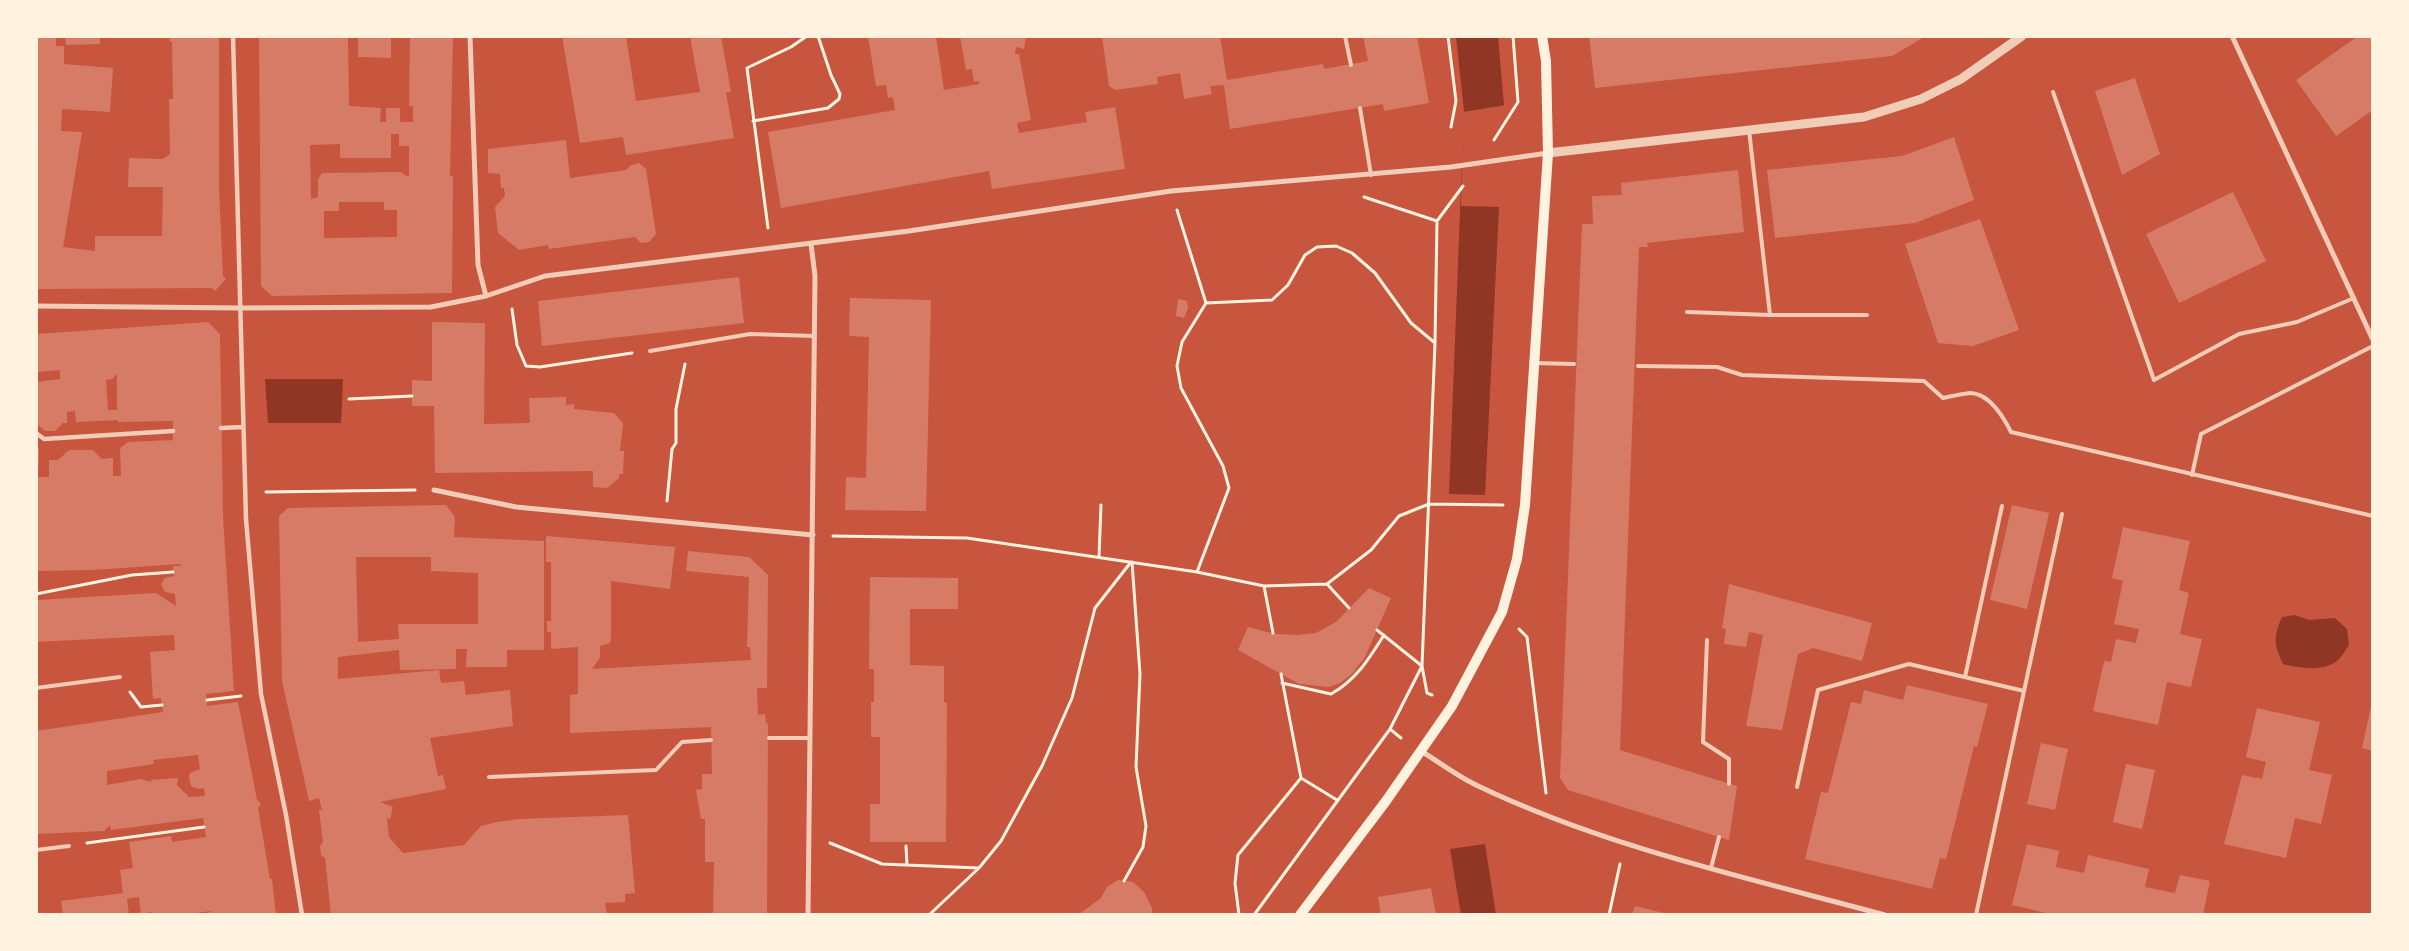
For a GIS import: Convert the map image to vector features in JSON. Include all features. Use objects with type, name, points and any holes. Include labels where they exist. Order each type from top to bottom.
[{"type":"main road","points":[[1300,915],[1452,706],[1502,612],[1517,559],[1524,506],[1548,153],[1546,61],[1542,36]]},
{"type":"street","points":[[233,36],[245,493],[249,571],[261,694],[286,815],[302,915]]},
{"type":"street","points":[[470,36],[478,266],[486,296]]},
{"type":"street","points":[[2232,36],[2373,340]]},
{"type":"street","points":[[36,306],[431,307],[486,296],[545,276],[909,231],[1171,191],[1451,167],[1548,153],[1864,117],[1921,99],[1961,79],[2019,37]]},
{"type":"street","points":[[808,915],[815,336],[815,276],[811,244]]},
{"type":"street","points":[[221,428],[244,427]]},
{"type":"street","points":[[36,433],[44,439],[173,431]]},
{"type":"street","points":[[434,490],[516,507],[812,535]]},
{"type":"street","points":[[1421,751],[1474,785],[1548,816],[1625,843],[1885,915]]},
{"type":"lane","points":[[1346,36],[1351,65]]},
{"type":"lane","points":[[2053,92],[2154,380],[2240,334],[2297,322],[2354,298]]},
{"type":"lane","points":[[1360,108],[1371,175]]},
{"type":"lane","points":[[1748,130],[1770,315]]},
{"type":"lane","points":[[1687,312],[1770,315],[1868,314]]},
{"type":"lane","points":[[650,351],[750,334],[815,336]]},
{"type":"lane","points":[[2192,475],[2201,434],[2373,346]]},
{"type":"lane","points":[[1534,363],[1574,364]]},
{"type":"lane","points":[[1638,366],[1717,367],[1742,375],[1924,381],[1943,398],[1973,393],[1992,403],[2003,417],[2011,432],[2373,516]]},
{"type":"lane","points":[[1965,677],[2002,506]]},
{"type":"lane","points":[[1976,915],[2062,514]]},
{"type":"lane","points":[[1707,640],[1703,742],[1729,759],[1730,784]]},
{"type":"lane","points":[[1797,787],[1818,690],[1909,664],[2024,691]]},
{"type":"lane","points":[[36,688],[120,677]]},
{"type":"lane","points":[[768,738],[810,738]]},
{"type":"lane","points":[[489,777],[656,770],[682,742],[711,740]]},
{"type":"lane","points":[[1711,868],[1718,837]]},
{"type":"lane","points":[[36,850],[69,846]]},
{"type":"path","points":[[771,249],[747,68],[791,47],[807,36]]},
{"type":"path","points":[[753,121],[828,108],[839,99],[840,94],[831,75],[818,36]]},
{"type":"path","points":[[1448,36],[1456,101],[1451,127]]},
{"type":"path","points":[[1506,123],[1518,102],[1513,36]]},
{"type":"path","points":[[1452,706],[1427,692],[1422,666],[1435,343],[1437,221],[1460,190]]},
{"type":"path","points":[[1171,191],[1206,302],[1182,342],[1177,366],[1181,388],[1223,466],[1229,488],[1197,572]]},
{"type":"path","points":[[1358,194],[1437,221]]},
{"type":"path","points":[[1206,302],[1272,300],[1288,285],[1306,255],[1317,247],[1336,246],[1352,253],[1375,273],[1411,322],[1435,343]]},
{"type":"path","points":[[509,288],[517,345],[526,366],[540,367],[650,351]]},
{"type":"path","points":[[665,521],[672,449],[676,442],[676,409],[689,344]]},
{"type":"path","points":[[348,399],[412,396]]},
{"type":"path","points":[[245,493],[372,489],[434,490]]},
{"type":"path","points":[[812,535],[966,538],[1197,572],[1264,586],[1327,584],[1371,550],[1399,516],[1429,504],[1524,506]]},
{"type":"path","points":[[1100,557],[1101,505]]},
{"type":"path","points":[[928,915],[979,868],[1001,841],[1060,728],[1072,698],[1096,608],[1132,562]]},
{"type":"path","points":[[1124,881],[1143,847],[1146,826],[1136,767],[1140,674],[1132,562]]},
{"type":"path","points":[[36,594],[132,575],[174,572]]},
{"type":"path","points":[[1327,584],[1349,608]]},
{"type":"path","points":[[1264,586],[1273,634]]},
{"type":"path","points":[[1502,612],[1527,637],[1548,816]]},
{"type":"path","points":[[1378,630],[1422,666]]},
{"type":"path","points":[[1282,683],[1331,694],[1346,686],[1363,668],[1384,635]]},
{"type":"path","points":[[1254,915],[1390,730],[1422,666]]},
{"type":"path","points":[[1281,674],[1301,778],[1337,800]]},
{"type":"path","points":[[120,677],[141,707],[162,705]]},
{"type":"path","points":[[207,700],[261,694]]},
{"type":"path","points":[[1239,915],[1235,883],[1238,855],[1301,778]]},
{"type":"path","points":[[69,846],[204,827]]},
{"type":"path","points":[[809,834],[882,864],[979,868]]},
{"type":"path","points":[[1609,915],[1625,843]]},
{"type":"path","points":[[906,846],[907,865]]},
{"type":"shaded area","points":[[1456,36],[1498,36],[1504,105],[1485,495],[1449,494],[1464,111]]},
{"type":"shaded area","points":[[265,379],[343,379],[341,423],[268,423]]},
{"type":"shaded area","points":[[2295,615],[2309,620],[2335,618],[2347,629],[2349,645],[2339,659],[2325,667],[2318,668],[2303,668],[2283,664],[2276,646],[2277,630],[2282,617]]},
{"type":"shaded area","points":[[1485,844],[1496,915],[1461,915],[1450,849]]},
{"type":"pier","points":[[1506,105],[1501,207],[1461,206],[1463,112]]},
{"type":"building","points":[[36,36],[56,36],[56,46],[64,46],[64,64],[113,68],[110,112],[62,109],[61,131],[82,132],[63,247],[95,251],[95,236],[162,236],[163,187],[128,187],[129,158],[163,159],[170,154],[169,99],[173,99],[172,41],[170,42],[169,36],[219,36],[219,189],[223,276],[226,279],[215,291],[212,288],[36,289]]},
{"type":"building","points":[[65,36],[100,36],[100,44],[66,45]]},
{"type":"building","points":[[259,36],[348,36],[349,106],[381,108],[380,122],[386,122],[386,108],[400,108],[400,122],[413,122],[413,106],[409,106],[410,36],[453,36],[450,176],[453,176],[452,293],[272,296],[261,286]],"holes":[[[391,134],[399,134],[399,146],[409,146],[409,176],[401,172],[322,173],[318,179],[318,197],[311,199],[310,145],[340,144],[340,158],[391,158]],[[339,202],[384,202],[384,210],[397,210],[397,237],[324,238],[324,211],[339,211]]]},
{"type":"building","points":[[358,36],[391,36],[391,58],[358,57]]},
{"type":"building","points":[[562,36],[626,36],[636,101],[700,92],[690,36],[721,36],[731,92],[726,92],[734,138],[626,155],[623,137],[580,143]]},
{"type":"building","points":[[868,36],[936,36],[944,90],[979,84],[979,81],[974,82],[972,69],[966,70],[960,36],[1026,36],[1024,49],[1016,47],[1015,54],[1019,54],[1031,120],[1017,123],[1019,133],[1087,122],[1085,112],[1115,107],[1125,169],[992,189],[989,171],[781,208],[768,132],[895,110],[893,97],[888,98],[886,85],[876,86]]},
{"type":"building","points":[[1102,36],[1220,36],[1227,80],[1323,64],[1324,69],[1368,61],[1363,36],[1417,36],[1429,103],[1384,111],[1383,104],[1230,129],[1224,85],[1210,86],[1212,94],[1184,99],[1180,73],[1157,77],[1158,84],[1115,90],[1109,86]]},
{"type":"building","points":[[1589,36],[1926,36],[1892,56],[1595,88]]},
{"type":"building","points":[[2358,36],[2373,36],[2373,110],[2336,136],[2296,80]]},
{"type":"building","points":[[2135,78],[2160,154],[2122,175],[2095,91]]},
{"type":"building","points":[[1954,137],[1974,200],[1915,223],[1775,238],[1767,170],[1902,156]]},
{"type":"building","points":[[566,140],[570,178],[626,170],[631,165],[639,163],[646,169],[656,234],[649,242],[641,243],[635,237],[549,249],[548,245],[519,250],[498,233],[495,207],[505,196],[504,188],[501,188],[500,174],[488,173],[488,149]]},
{"type":"building","points":[[1738,170],[1744,232],[1647,243],[1648,247],[1639,247],[1620,750],[1737,786],[1729,840],[1568,790],[1560,778],[1582,224],[1593,224],[1592,196],[1622,195],[1621,183]]},
{"type":"building","points":[[2233,192],[2266,261],[2179,303],[2146,234]]},
{"type":"building","points":[[1980,219],[2019,330],[1973,346],[1938,343],[1905,244]]},
{"type":"building","points":[[739,277],[744,323],[542,346],[538,301]]},
{"type":"building","points":[[850,298],[931,300],[926,511],[845,510],[846,477],[866,478],[869,337],[849,336]]},
{"type":"building","points":[[1178,299],[1187,301],[1188,308],[1184,318],[1176,316]]},
{"type":"building","points":[[208,322],[220,334],[223,517],[234,691],[206,694],[207,706],[238,702],[257,800],[261,804],[258,808],[270,879],[272,879],[276,915],[204,915],[211,911],[181,915],[170,915],[169,913],[153,915],[152,912],[141,914],[139,897],[127,899],[129,915],[63,915],[61,901],[123,893],[120,870],[133,868],[129,842],[171,836],[172,842],[206,837],[203,818],[111,830],[110,825],[104,831],[36,834],[36,731],[163,712],[161,698],[153,699],[150,652],[175,650],[174,635],[36,642],[36,600],[156,593],[176,606],[175,594],[165,592],[161,584],[165,578],[174,576],[173,566],[181,566],[180,564],[93,570],[36,571],[36,445],[39,448],[38,477],[49,477],[49,460],[58,460],[69,450],[93,450],[102,459],[113,458],[113,476],[121,476],[120,448],[128,442],[173,440],[173,421],[118,422],[118,420],[76,422],[75,411],[67,412],[67,423],[63,423],[55,431],[45,431],[36,423],[36,382],[60,379],[60,370],[36,372],[36,334]],"holes":[[[117,374],[117,410],[108,410],[106,380],[112,379]],[[198,755],[200,769],[190,773],[189,778],[191,786],[199,789],[204,788],[205,796],[189,797],[177,785],[178,778],[151,780],[151,782],[140,779],[107,785],[107,771],[154,764],[153,760]]]},
{"type":"building","points":[[432,322],[485,323],[484,424],[530,423],[529,398],[566,397],[566,405],[574,404],[574,409],[614,413],[623,423],[620,451],[624,451],[623,474],[619,474],[619,478],[607,488],[593,487],[593,471],[435,473],[434,406],[412,406],[412,380],[432,381]]},
{"type":"building","points":[[446,505],[455,517],[454,537],[544,541],[544,650],[507,650],[507,667],[466,667],[467,649],[456,649],[456,669],[400,670],[399,650],[338,657],[338,679],[439,670],[441,683],[464,681],[466,695],[510,690],[513,726],[430,738],[438,776],[443,775],[446,789],[380,802],[393,807],[390,819],[387,818],[389,837],[403,853],[464,845],[481,826],[497,822],[519,819],[628,815],[635,893],[625,894],[625,902],[605,903],[607,915],[331,915],[325,858],[321,855],[320,846],[323,842],[319,810],[322,810],[319,798],[309,801],[282,681],[279,516],[288,508]],"holes":[[[356,557],[431,557],[431,571],[478,573],[478,624],[398,624],[399,639],[358,642]]]},
{"type":"building","points":[[2012,505],[2049,513],[2027,609],[1990,600]]},
{"type":"building","points":[[2123,527],[2190,541],[2179,590],[2189,593],[2180,634],[2202,639],[2191,687],[2167,682],[2158,725],[2093,711],[2104,661],[2111,662],[2116,639],[2136,643],[2139,629],[2114,624],[2123,581],[2112,578]]},
{"type":"building","points":[[546,536],[675,547],[670,589],[611,581],[610,643],[600,646],[600,658],[592,669],[751,660],[750,647],[747,647],[749,577],[686,571],[688,551],[749,557],[768,575],[767,688],[757,688],[758,715],[765,714],[766,724],[768,723],[767,915],[713,915],[714,862],[705,862],[705,819],[701,819],[696,790],[702,789],[702,774],[712,774],[711,727],[570,733],[570,695],[578,694],[578,647],[551,649],[551,632],[547,632],[547,621],[551,621],[551,562],[546,562]]},
{"type":"building","points":[[870,577],[958,578],[958,609],[910,609],[910,665],[944,666],[944,702],[947,703],[946,842],[870,842],[870,804],[880,804],[880,737],[871,737],[871,702],[874,702],[874,669],[869,669]]},
{"type":"building","points":[[1729,584],[1872,623],[1862,661],[1813,648],[1798,654],[1782,730],[1746,726],[1763,635],[1749,632],[1746,647],[1724,644],[1726,629],[1722,628]]},
{"type":"building","points":[[1369,588],[1391,598],[1365,657],[1352,674],[1340,683],[1329,687],[1299,684],[1238,650],[1248,627],[1275,634],[1297,635],[1316,633],[1336,622]]},
{"type":"building","points":[[1907,685],[1988,704],[1977,747],[1974,746],[1946,859],[1940,858],[1932,889],[1805,859],[1821,792],[1828,793],[1851,702],[1861,704],[1864,690],[1903,700]]},
{"type":"building","points":[[2373,703],[2373,751],[2362,748]]},
{"type":"building","points":[[2257,708],[2320,722],[2309,770],[2332,775],[2321,824],[2295,818],[2286,858],[2224,844],[2242,775],[2262,779],[2266,762],[2246,757]]},
{"type":"building","points":[[2041,743],[2068,749],[2055,810],[2027,804]]},
{"type":"building","points":[[2126,764],[2155,770],[2142,829],[2113,822]]},
{"type":"building","points":[[2027,844],[2059,851],[2056,867],[2084,873],[2088,855],[2149,869],[2145,887],[2175,893],[2180,875],[2210,881],[2203,915],[2054,915],[2012,905]]},
{"type":"building","points":[[1118,880],[1133,882],[1144,892],[1152,908],[1152,915],[1078,915],[1101,898],[1107,887]]},
{"type":"building","points":[[1431,888],[1436,915],[1381,915],[1378,897]]},
{"type":"building","points":[[1635,906],[1668,914],[1668,915],[1632,915]]}]
